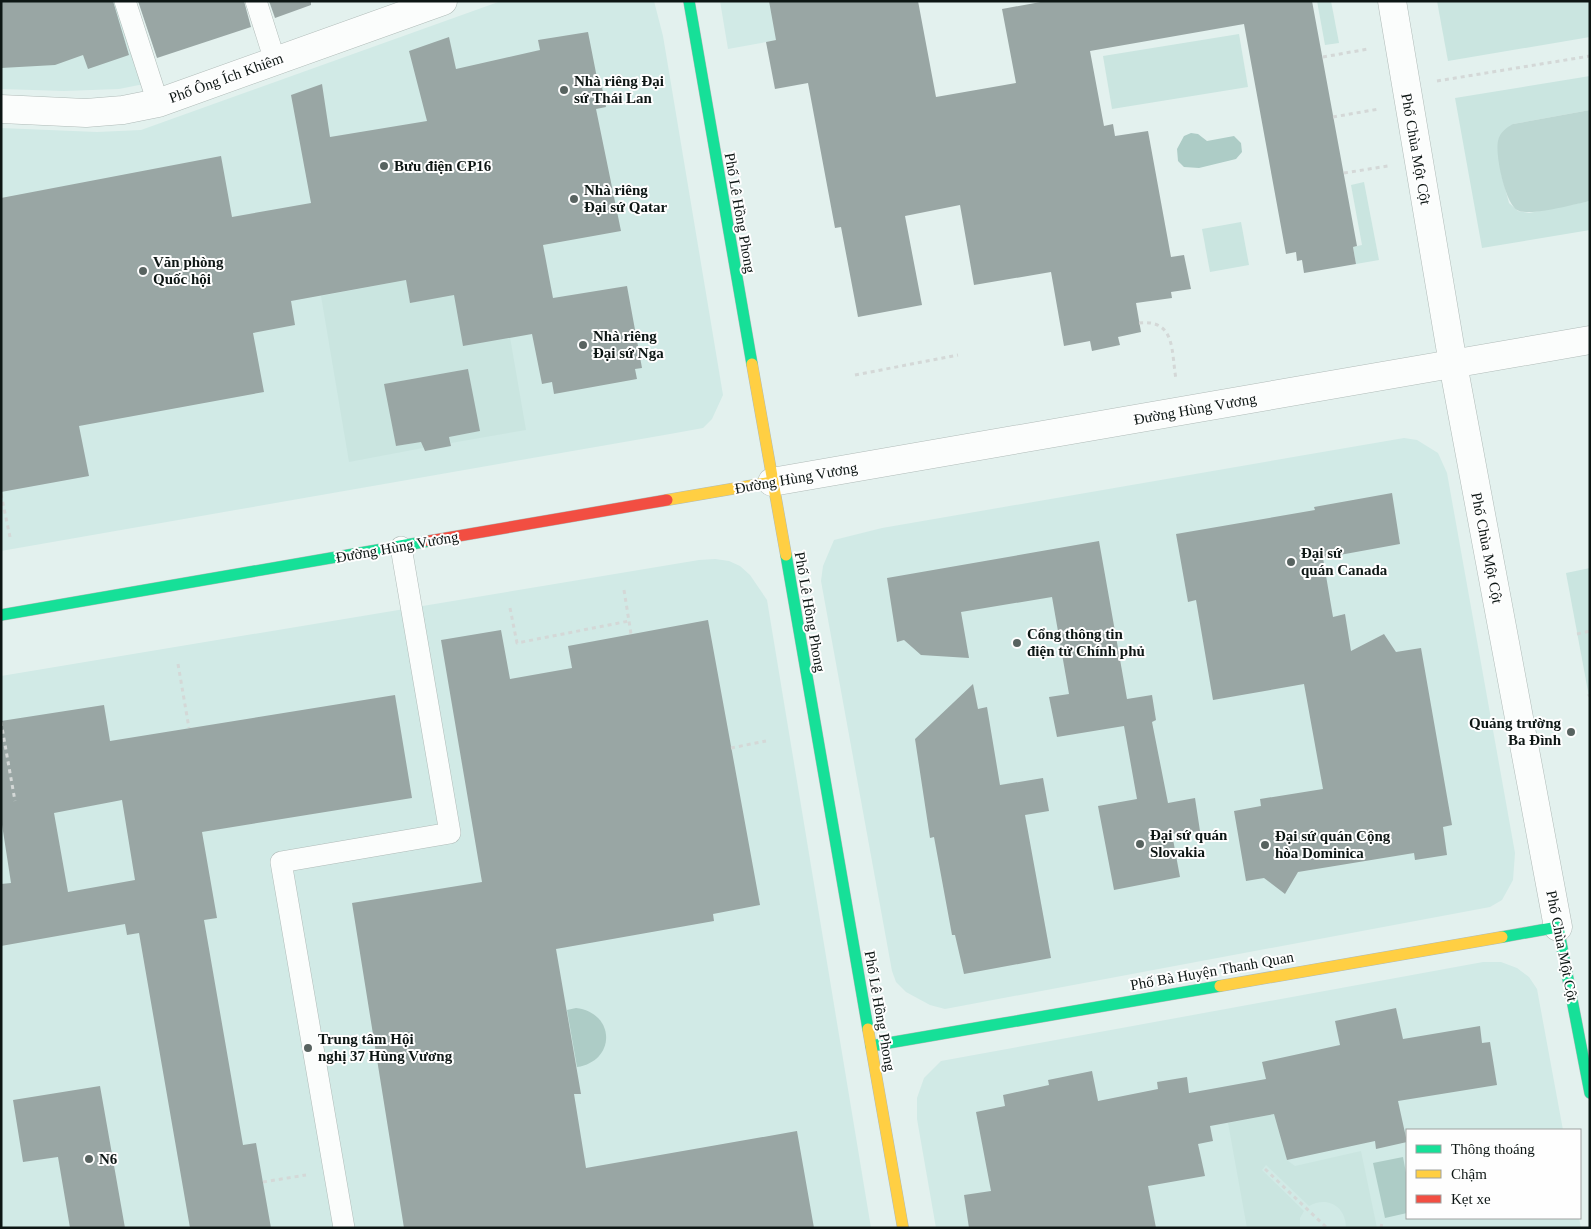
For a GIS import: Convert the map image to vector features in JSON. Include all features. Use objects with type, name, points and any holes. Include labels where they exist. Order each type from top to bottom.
[{"type":"street","name":"Phố Ông Ích Khiêm","points":[[1,109],[86,113],[124,110],[158,103],[443,1]]},
{"type":"street","name":"Phố Lê Hồng Phong","points":[[689,1],[902,1228]]},
{"type":"street","name":"Phố Chùa Một Cột","points":[[1392,1],[1453,364],[1590,1093]]},
{"type":"street","name":"Đường Hùng Vương","points":[[1,615],[1590,340]]},
{"type":"street","name":"Phố Bà Huyện Thanh Quan","points":[[871,1046],[1558,926]]},
{"type":"lane","points":[[125,1],[158,103]]},
{"type":"lane","points":[[256,1],[275,61]]},
{"type":"lane","points":[[344,1228],[281,862],[450,833],[401,547]]},
{"type":"path","points":[[1323,57],[1341,54]]},
{"type":"path","points":[[1406,86],[1590,56]]},
{"type":"path","points":[[1333,116],[1352,114]]},
{"type":"path","points":[[1344,173],[1362,170]]},
{"type":"path","points":[[1139,322],[1152,321],[1164,326],[1168,334],[1182,411]]},
{"type":"path","points":[[856,375],[958,355]]},
{"type":"path","points":[[1,494],[10,537]]},
{"type":"path","points":[[624,590],[631,634]]},
{"type":"path","points":[[510,608],[517,643],[629,621]]},
{"type":"path","points":[[1577,634],[1590,632]]},
{"type":"path","points":[[178,664],[189,728]]},
{"type":"path","points":[[1,722],[15,801]]},
{"type":"path","points":[[731,748],[766,741]]},
{"type":"path","points":[[1265,1169],[1328,1228]]},
{"type":"path","points":[[263,1182],[333,1170]]},
{"type":"path","points":[[1381,1228],[1382,1222]]},
{"type":"shaded area","points":[[1,1],[118,1],[144,84],[119,89],[64,91],[1,89]]},
{"type":"shaded area","points":[[501,1],[654,1],[663,36],[723,395],[712,419],[703,428],[1,551],[1,128],[97,132],[141,130]]},
{"type":"shaded area","points":[[720,1],[885,1],[888,20],[728,49]]},
{"type":"shaded area","points":[[1317,1],[1331,1],[1339,43],[1325,45]]},
{"type":"shaded area","points":[[1437,1],[1590,1],[1590,37],[1448,61]]},
{"type":"shaded area","points":[[1239,34],[1248,87],[1112,109],[1103,56]]},
{"type":"shaded area","points":[[1590,76],[1590,110],[1513,124],[1501,173],[1509,203],[1518,211],[1529,213],[1590,201],[1590,230],[1482,248],[1455,98]]},
{"type":"shaded area","points":[[1590,110],[1590,201],[1541,211],[1523,212],[1517,210],[1509,198],[1502,178],[1497,148],[1502,133],[1513,124]]},
{"type":"shaded area","points":[[1191,133],[1198,134],[1207,141],[1234,136],[1241,143],[1242,152],[1236,159],[1199,168],[1184,167],[1178,161],[1177,149],[1184,136]]},
{"type":"shaded area","points":[[1364,182],[1379,260],[1356,264],[1353,247],[1362,245],[1351,185]]},
{"type":"shaded area","points":[[1241,222],[1249,265],[1210,272],[1202,229]]},
{"type":"shaded area","points":[[406,280],[410,303],[501,285],[526,430],[451,443],[449,437],[479,431],[468,369],[385,384],[396,446],[423,441],[423,448],[349,462],[321,296]]},
{"type":"shaded area","points":[[1404,438],[1417,440],[1438,453],[1447,473],[1515,853],[1513,880],[1502,900],[1490,907],[945,1009],[930,1005],[906,992],[896,982],[892,971],[821,581],[823,566],[834,540],[882,528]]},
{"type":"shaded area","points":[[715,559],[729,561],[740,566],[750,575],[767,600],[871,1228],[1,1228],[1,676],[699,560]]},
{"type":"shaded area","points":[[1590,568],[1590,702],[1566,573]]},
{"type":"shaded area","points":[[1483,962],[1501,962],[1517,968],[1529,977],[1537,989],[1563,1129],[1406,1129],[1406,1219],[1579,1219],[1581,1228],[936,1228],[917,1119],[917,1098],[924,1078],[941,1061]]},
{"type":"shaded area","points":[[576,1008],[589,1012],[599,1018],[604,1027],[606,1037],[604,1047],[599,1056],[590,1063],[577,1067],[567,1010]]},
{"type":"shaded area","points":[[1274,1114],[1287,1160],[1295,1166],[1361,1151],[1377,1228],[1346,1228],[1343,1214],[1334,1205],[1322,1202],[1309,1206],[1266,1165],[1262,1170],[1304,1211],[1300,1218],[1300,1228],[1247,1228],[1228,1123]]},
{"type":"shaded area","points":[[1403,1157],[1406,1173],[1406,1213],[1385,1218],[1373,1163]]},
{"type":"building","points":[[1,1],[113,1],[129,55],[88,69],[83,55],[55,65],[1,68]]},
{"type":"building","points":[[138,1],[244,1],[251,27],[157,58]]},
{"type":"building","points":[[269,1],[311,1],[311,5],[275,18]]},
{"type":"building","points":[[769,1],[918,1],[936,97],[1016,83],[1002,9],[1046,1],[1312,1],[1357,246],[1353,247],[1356,264],[1304,273],[1302,260],[1297,261],[1296,252],[1286,254],[1244,24],[1090,51],[1104,126],[1113,124],[1115,136],[1148,131],[1171,257],[1184,255],[1191,289],[1171,292],[1172,298],[1136,303],[1141,332],[1118,337],[1120,345],[1092,351],[1090,341],[1064,346],[1051,272],[974,285],[960,205],[905,216],[922,305],[858,317],[841,227],[835,228],[808,83],[775,89],[766,42],[776,40]]},
{"type":"building","points":[[588,32],[597,78],[600,77],[606,107],[596,109],[621,231],[543,245],[553,298],[627,286],[642,368],[635,369],[637,379],[554,394],[552,382],[542,384],[532,334],[463,346],[454,295],[410,303],[406,280],[291,301],[295,325],[253,333],[264,392],[79,426],[89,476],[1,492],[1,198],[221,156],[232,217],[311,203],[291,95],[322,84],[330,137],[427,121],[409,51],[449,37],[456,69],[540,50],[538,40]]},
{"type":"building","points":[[468,369],[480,431],[449,437],[451,446],[425,451],[421,442],[396,446],[384,384]]},
{"type":"building","points":[[1392,493],[1400,544],[1323,558],[1333,617],[1345,614],[1351,651],[1384,634],[1396,652],[1421,648],[1452,825],[1443,827],[1447,855],[1415,860],[1414,853],[1298,872],[1285,894],[1264,878],[1246,881],[1234,811],[1261,806],[1260,799],[1323,789],[1304,684],[1213,700],[1196,600],[1188,602],[1176,534],[1315,510],[1314,507]]},
{"type":"building","points":[[1099,541],[1127,699],[1152,695],[1156,720],[1152,722],[1168,803],[1195,798],[1200,831],[1172,834],[1180,877],[1114,890],[1098,806],[1137,799],[1124,726],[1057,737],[1049,697],[1069,694],[1052,597],[961,612],[969,658],[921,655],[904,640],[897,642],[887,578]]},
{"type":"building","points":[[708,620],[760,905],[713,914],[714,921],[556,949],[581,1094],[574,1094],[586,1168],[797,1131],[814,1228],[404,1228],[352,903],[482,882],[441,640],[501,630],[510,679],[572,668],[568,646]]},
{"type":"building","points":[[973,684],[978,709],[987,707],[1000,785],[1043,778],[1049,811],[1025,815],[1051,958],[964,974],[955,935],[952,935],[934,837],[930,838],[915,739]]},
{"type":"building","points":[[395,695],[412,798],[202,832],[217,918],[204,920],[243,1145],[256,1143],[271,1228],[190,1228],[139,933],[127,935],[125,924],[1,946],[1,884],[11,883],[1,818],[1,721],[104,705],[110,741]],"holes":[[[122,800],[135,880],[68,892],[54,813]]]},
{"type":"building","points":[[1396,1008],[1403,1039],[1480,1026],[1482,1043],[1490,1042],[1497,1085],[1398,1101],[1406,1142],[1376,1149],[1375,1141],[1287,1160],[1274,1114],[1210,1126],[1213,1141],[1198,1144],[1205,1176],[1148,1186],[1156,1228],[969,1228],[964,1195],[991,1191],[976,1112],[1005,1106],[1003,1095],[1049,1085],[1048,1080],[1092,1071],[1098,1101],[1158,1089],[1157,1082],[1187,1077],[1189,1093],[1266,1079],[1262,1062],[1340,1045],[1335,1021]]},
{"type":"building","name":"N6","points":[[100,1086],[125,1228],[70,1228],[58,1157],[23,1162],[13,1100]]},
{"type":"traffic: fast","points":[[689,1],[752,364]]},
{"type":"traffic: fast","points":[[1,615],[429,541]]},
{"type":"traffic: fast","points":[[786,555],[868,1029]]},
{"type":"traffic: fast","points":[[1502,937],[1558,927],[1590,1093]]},
{"type":"traffic: fast","points":[[871,1046],[1220,986]]},
{"type":"traffic: slow","points":[[752,364],[786,555]]},
{"type":"traffic: slow","points":[[667,500],[772,482]]},
{"type":"traffic: slow","points":[[1220,986],[1502,937]]},
{"type":"traffic: slow","points":[[868,1029],[903,1228]]},
{"type":"traffic: jam","points":[[429,541],[667,500]]},
{"type":"place","name":"Nhà riêng Đại sứ Thái Lan","points":[[564,90]]},
{"type":"place","name":"Bưu điện CP16","points":[[384,166]]},
{"type":"place","name":"Nhà riêng Đại sứ Qatar","points":[[574,199]]},
{"type":"place","name":"Văn phòng Quốc hội","points":[[143,271]]},
{"type":"place","name":"Nhà riêng Đại sứ Nga","points":[[583,345]]},
{"type":"place","name":"Đại sứ quán Canada","points":[[1291,562]]},
{"type":"place","name":"Cổng thông tin điện tử Chính phủ","points":[[1017,643]]},
{"type":"place","name":"Quảng trường Ba Đình","points":[[1571,732]]},
{"type":"place","name":"Đại sứ quán Slovakia","points":[[1140,844]]},
{"type":"place","name":"Đại sứ quán Cộng hòa Dominica","points":[[1265,845]]},
{"type":"place","name":"Trung tâm Hội nghị 37 Hùng Vương","points":[[308,1048]]},
{"type":"place","name":"N6","points":[[89,1159]]}]
